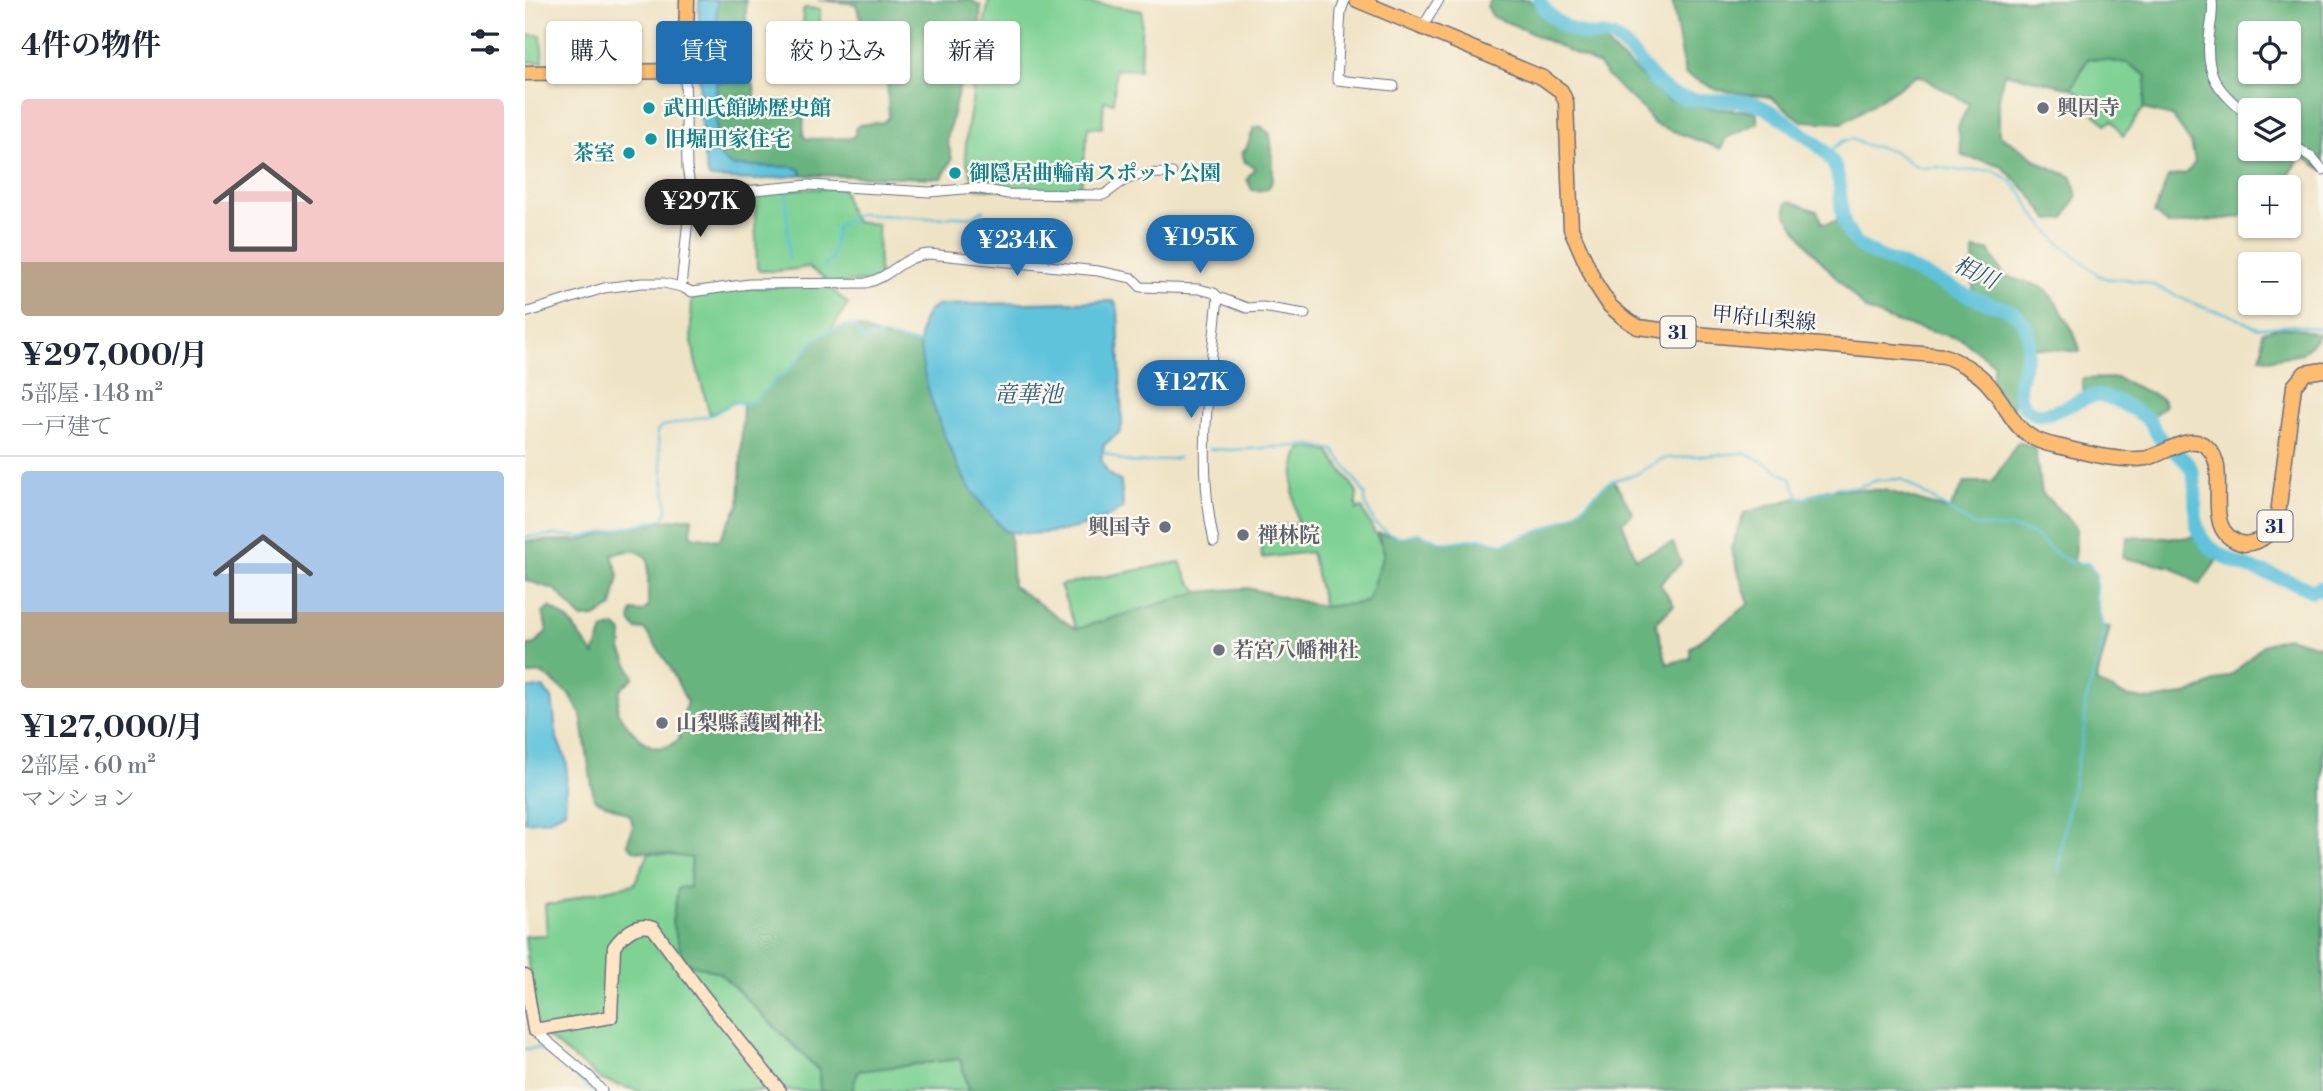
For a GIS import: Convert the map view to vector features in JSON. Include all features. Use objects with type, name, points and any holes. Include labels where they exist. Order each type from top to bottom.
[{"type":"main road","points":[[686,21],[687,0]]},
{"type":"main road","name":"甲府山梨線","points":[[1357,0],[1543,78],[1561,91],[1568,118],[1568,202],[1571,229],[1595,282],[1610,306],[1638,327],[1945,356],[1976,373],[1990,386],[2014,423],[2025,434],[2041,443],[2131,459],[2147,458],[2182,444],[2200,443],[2206,446],[2217,468],[2218,512],[2225,532],[2244,544],[2262,540],[2273,529],[2279,514],[2294,386],[2305,373],[2323,370]]},
{"type":"main road","points":[[525,73],[656,71]]},
{"type":"main road","points":[[525,976],[534,1030],[611,1017],[614,947],[635,928],[640,925],[649,926],[780,1091]]},
{"type":"street","points":[[1345,0],[1341,11],[1337,80],[1394,86]]},
{"type":"street","points":[[1422,28],[1439,0]]},
{"type":"street","points":[[2212,0],[2208,53],[2212,77],[2223,94],[2238,107]]},
{"type":"street","points":[[681,287],[690,196],[685,84]]},
{"type":"street","points":[[2301,150],[2314,159],[2323,170]]},
{"type":"street","points":[[690,196],[809,185],[930,192],[975,188],[1008,194],[1103,195],[1142,173],[1172,173]]},
{"type":"street","points":[[525,313],[604,288],[642,283],[681,287],[692,292],[749,284],[866,283],[879,280],[901,262],[929,254],[1098,271],[1132,278],[1141,287],[1199,289],[1247,308],[1262,307],[1305,314]]},
{"type":"street","points":[[1214,542],[1204,447],[1207,382],[1218,297]]},
{"type":"street","points":[[534,1030],[590,1077],[601,1091]]},
{"type":"green space","points":[[717,0],[746,0],[746,21],[717,21]]},
{"type":"green space","points":[[818,0],[971,0],[981,6],[980,21],[924,21],[924,84],[960,84],[947,139],[952,159],[942,178],[801,175],[802,173],[793,167],[732,166],[722,159],[716,141],[716,84],[752,84],[756,108],[760,112],[799,111],[804,114],[803,135],[807,139],[850,138],[855,135],[855,129],[859,125],[884,122],[889,117],[887,84],[910,84],[910,21],[861,21],[856,4]]},
{"type":"green space","points":[[989,0],[1065,2],[1142,11],[1140,70],[1115,69],[1114,103],[1104,101],[1102,128],[1088,127],[1080,195],[975,188],[965,156],[973,95],[971,84],[1020,84],[1020,21],[985,21]]},
{"type":"green space","points":[[1491,0],[1529,0],[1567,30],[1604,42],[1668,100],[1717,109],[1756,111],[1758,123],[1726,138],[1721,149],[1654,124],[1599,65],[1493,17],[1487,6]]},
{"type":"green space","points":[[1672,0],[2323,0],[2323,170],[2301,157],[2301,98],[2238,98],[2238,161],[2299,161],[2289,175],[2238,175],[2238,217],[2169,225],[2154,213],[2168,177],[2187,173],[2195,162],[2191,143],[2172,116],[2143,109],[2147,76],[2127,63],[2088,58],[2072,88],[2004,73],[1999,99],[1999,134],[2044,165],[2072,177],[2077,196],[2064,219],[2049,220],[2028,192],[2000,165],[1962,156],[1958,127],[1969,104],[1918,75],[1843,123],[1802,121],[1770,97],[1717,90],[1685,74]]},
{"type":"green space","points":[[820,9],[820,21],[803,21],[803,10]]},
{"type":"green space","points":[[525,35],[541,35],[543,62],[525,62]]},
{"type":"green space","points":[[2088,58],[2127,63],[2147,76],[2143,109],[2123,136],[2112,121],[2106,124],[2095,115],[2086,99],[2072,88]]},
{"type":"green space","points":[[1260,126],[1270,134],[1273,176],[1267,189],[1252,190],[1247,179],[1254,169],[1245,162],[1242,153],[1254,128]]},
{"type":"green space","points":[[843,188],[848,209],[855,222],[878,224],[879,280],[826,284],[848,304],[831,330],[816,339],[787,373],[775,380],[755,401],[735,402],[710,415],[691,336],[692,292],[825,283],[825,278],[807,267],[772,271],[760,271],[757,268],[754,190]]},
{"type":"green space","points":[[1789,201],[1817,211],[1823,224],[1843,220],[1853,239],[1863,247],[1973,297],[1973,250],[1989,250],[2004,274],[2047,291],[2065,317],[2080,352],[2030,347],[2015,383],[2014,423],[1990,386],[1994,364],[1961,339],[1895,322],[1866,310],[1813,252],[1786,215],[1786,204]]},
{"type":"green space","points":[[845,326],[855,326],[881,336],[920,344],[932,402],[966,482],[1004,531],[1010,532],[1013,586],[1076,629],[1199,592],[1248,588],[1324,607],[1367,602],[1384,553],[1378,533],[1402,537],[1418,533],[1444,543],[1480,538],[1502,544],[1550,527],[1575,514],[1606,484],[1614,480],[1633,514],[1622,522],[1636,558],[1673,543],[1681,563],[1660,584],[1674,605],[1656,623],[1667,664],[1690,658],[1690,648],[1749,604],[1731,549],[1744,513],[1799,497],[1804,498],[1827,489],[1885,490],[1949,510],[1965,482],[1992,482],[2018,442],[2034,447],[2042,493],[2076,527],[2074,563],[2088,563],[2096,574],[2096,599],[2103,626],[2110,627],[2096,682],[2125,696],[2151,700],[2189,694],[2234,673],[2263,645],[2288,637],[2323,647],[2323,1091],[969,1091],[960,1059],[858,1071],[852,1091],[820,1091],[819,1070],[720,973],[684,962],[672,922],[678,888],[689,887],[692,858],[633,850],[627,844],[633,826],[630,815],[594,799],[581,715],[570,695],[542,673],[525,675],[525,646],[535,644],[547,631],[543,613],[550,607],[569,621],[594,655],[603,630],[615,626],[622,633],[621,650],[634,677],[620,690],[617,712],[643,742],[650,745],[665,747],[680,738],[678,728],[687,702],[670,667],[645,630],[636,629],[630,621],[632,611],[642,612],[648,607],[648,560],[636,552],[627,551],[612,555],[619,575],[612,607],[595,617],[581,618],[556,590],[525,580],[525,541],[581,540],[635,525],[686,518],[692,518],[691,536],[719,540],[739,505],[743,403],[755,401],[772,383],[787,373],[816,339]]},
{"type":"green space","points":[[2278,328],[2296,328],[2320,335],[2302,353],[2269,360],[2260,357],[2263,350],[2262,332]]},
{"type":"green space","points":[[2117,378],[2163,399],[2165,405],[2149,421],[2115,399],[2084,394],[2082,379]]},
{"type":"green space","points":[[1300,449],[1329,452],[1357,492],[1357,510],[1362,508],[1385,553],[1367,602],[1324,607],[1311,552],[1262,558],[1259,527],[1298,524],[1294,468]]},
{"type":"green space","points":[[2200,536],[2221,554],[2200,585],[2172,567],[2122,558],[2128,537]]},
{"type":"green space","points":[[1180,562],[1189,581],[1199,592],[1076,629],[1060,585]]},
{"type":"green space","points":[[649,853],[692,857],[684,961],[720,973],[819,1071],[820,1091],[638,1091],[602,1080],[536,1029],[525,936],[547,935],[545,904],[558,904],[586,894],[634,884]]},
{"type":"green space","points":[[960,1059],[968,1091],[852,1091],[857,1071]]},
{"type":"water","points":[[699,0],[717,0],[717,21],[699,21]]},
{"type":"water","points":[[700,84],[716,84],[716,141],[725,161],[732,166],[793,167],[801,170],[801,175],[756,180],[710,178],[706,167]]},
{"type":"water","name":"竜華池","points":[[1114,301],[1118,309],[1122,425],[1120,432],[1104,445],[1101,459],[1107,472],[1121,482],[1123,508],[1097,521],[1066,530],[1034,533],[1005,531],[978,500],[965,480],[937,416],[922,361],[920,336],[925,317],[938,305]]},
{"type":"water","points":[[525,688],[543,688],[552,698],[557,739],[567,762],[565,811],[548,820],[525,822]]},
{"type":"waterway","name":"相川","points":[[1539,0],[1553,17],[1573,30],[1587,35],[1614,38],[1669,92],[1689,99],[1742,101],[1759,105],[1813,141],[1827,153],[1835,166],[1846,228],[1859,245],[2019,317],[2029,340],[2019,386],[2025,407],[2032,412],[2049,413],[2085,398],[2102,396],[2141,414],[2151,423],[2163,442],[2191,468],[2195,483],[2196,522],[2203,539],[2210,547],[2247,567],[2312,591],[2323,587]]},
{"type":"waterway","points":[[1827,153],[1843,141],[1852,139],[1865,145],[1892,150],[1922,168],[1993,170],[2011,181],[2024,196],[2032,212],[2057,241],[2098,275],[2108,279],[2151,284],[2257,328],[2294,325],[2323,330]]},
{"type":"waterway","points":[[786,191],[789,259]]},
{"type":"waterway","points":[[823,267],[832,259],[837,226],[859,214],[929,218],[974,216],[984,210]]},
{"type":"waterway","points":[[525,537],[583,537],[663,519],[667,506],[657,431],[660,427],[712,415],[735,402],[755,401],[772,383],[787,373],[816,339],[831,330],[855,326],[862,339],[881,336]]},
{"type":"waterway","points":[[890,338],[920,344]]},
{"type":"waterway","points":[[1210,449],[1313,445],[1334,450],[1365,494],[1365,502],[1375,524],[1390,534],[1402,537],[1418,533],[1444,543],[1480,538],[1502,544],[1550,527],[1575,514],[1606,484],[1635,475],[1660,460],[1744,453],[1791,479],[1799,497],[1804,498],[1838,487],[1857,487],[1878,480],[1901,479],[1973,525],[2031,533],[2074,564],[2088,563],[2096,574],[2096,599],[2103,627],[2102,646],[2085,704],[2085,724],[2062,840],[2059,873]]},
{"type":"waterway","points":[[1103,452],[1131,462],[1178,458]]},
{"type":"waterway","points":[[2312,591],[2323,596]]},
{"type":"waterway","points":[[525,1049],[537,1048],[548,1053],[593,1091]]},
{"type":"place","name":"武田氏館跡歴史館","points":[[649,108]]},
{"type":"place","name":"興因寺","points":[[2043,108]]},
{"type":"place","name":"旧堀田家住宅","points":[[651,139]]},
{"type":"place","name":"茶室","points":[[629,153]]},
{"type":"place","name":"御隠居曲輪南スポット公園","points":[[955,173]]},
{"type":"place","name":"興国寺","points":[[1165,527]]},
{"type":"place","name":"禅林院","points":[[1243,535]]},
{"type":"place","name":"若宮八幡神社","points":[[1219,650]]},
{"type":"place","name":"山梨縣護國神社","points":[[662,723]]}]
